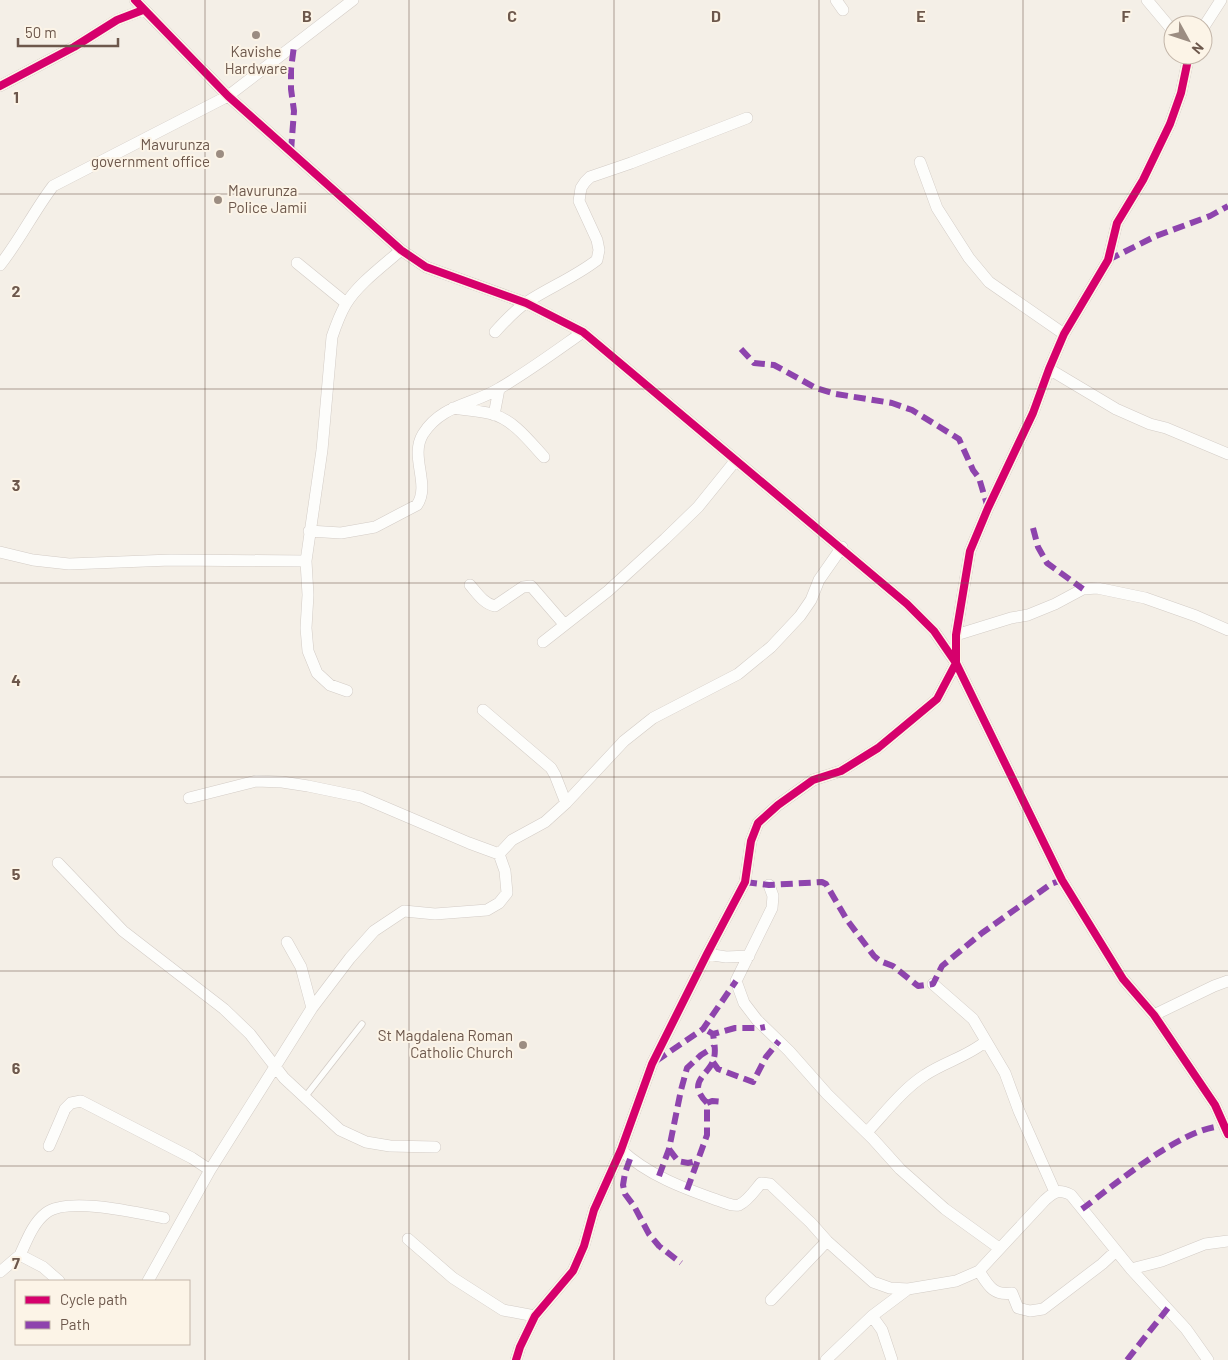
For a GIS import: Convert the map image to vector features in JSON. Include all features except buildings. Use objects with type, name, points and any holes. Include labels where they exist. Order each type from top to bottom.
[{"type":"street","points":[[135,0],[228,96],[401,250],[426,267],[526,302],[583,332],[908,604],[934,631],[956,663],[1062,880],[1123,979],[1154,1015],[1215,1105],[1228,1134]]},
{"type":"street","points":[[0,265],[11,252],[38,205],[53,186],[228,96],[353,0]]},
{"type":"street","points":[[1147,0],[1163,19]]},
{"type":"street","points":[[1211,15],[1221,0]]},
{"type":"street","points":[[0,86],[74,47],[117,20],[143,10]]},
{"type":"street","points":[[516,1360],[535,1316],[573,1271],[584,1246],[594,1210],[621,1150],[652,1064],[745,882],[751,840],[758,823],[813,780],[841,771],[878,748],[937,699],[956,663],[956,635],[970,551],[1033,413],[1064,334],[1108,260],[1117,223],[1161,146],[1182,93],[1187,65]]},
{"type":"street","points":[[495,332],[526,302],[558,285],[597,260],[599,250],[596,240],[579,201],[580,188],[590,177],[747,118]]},
{"type":"street","points":[[920,162],[936,208],[969,258],[989,282],[1064,334]]},
{"type":"street","points":[[347,691],[330,685],[317,673],[308,651],[306,628],[308,595],[306,561],[322,450],[332,337],[346,303],[368,279],[401,250]]},
{"type":"street","points":[[297,263],[346,303]]},
{"type":"street","points":[[309,532],[341,533],[375,527],[417,505],[421,498],[422,490],[418,451],[422,436],[437,418],[453,408],[499,389],[583,332]]},
{"type":"street","points":[[1049,369],[1116,409],[1228,454]]},
{"type":"street","points":[[494,415],[499,389]]},
{"type":"street","points":[[453,408],[494,415],[507,421],[524,435],[544,457]]},
{"type":"street","points":[[543,642],[608,591],[665,539],[698,507],[736,460]]},
{"type":"street","points":[[499,854],[512,840],[545,822],[566,803],[624,741],[653,718],[738,674],[771,647],[800,616],[819,580],[842,547]]},
{"type":"street","points":[[0,552],[33,560],[69,564],[170,560],[306,561]]},
{"type":"street","points":[[470,585],[484,601],[495,606],[523,588],[531,586],[564,624]]},
{"type":"street","points":[[956,635],[1011,618],[1028,615],[1083,589],[1097,588],[1146,598],[1228,630]]},
{"type":"street","points":[[483,710],[551,768],[556,775],[566,803]]},
{"type":"street","points":[[189,798],[256,781],[308,786],[361,797],[499,854]]},
{"type":"street","points":[[149,1280],[210,1170],[312,1008],[350,958],[374,932],[404,911],[435,914],[487,910],[499,903],[507,893],[505,871],[499,854]]},
{"type":"street","points":[[58,863],[124,931],[224,1009],[250,1034],[275,1068],[340,1130],[366,1142],[390,1146],[435,1147]]},
{"type":"street","points":[[769,885],[773,896],[772,908],[736,982],[744,1003],[757,1020],[802,1065],[814,1081],[868,1132],[900,1169],[929,1197],[1000,1248]]},
{"type":"street","points":[[287,942],[301,967],[312,1008]]},
{"type":"street","points":[[707,954],[750,956]]},
{"type":"street","points":[[1154,1015],[1228,981]]},
{"type":"street","points":[[933,984],[973,1019],[1005,1073],[1019,1111],[1054,1192]]},
{"type":"street","points":[[868,1132],[892,1105],[923,1076],[978,1048],[986,1041]]},
{"type":"street","points":[[49,1146],[65,1109],[71,1102],[81,1101],[192,1158],[210,1170]]},
{"type":"street","points":[[621,1150],[630,1158],[662,1178],[702,1195],[731,1204],[738,1205],[745,1202],[761,1183],[770,1184],[811,1223],[827,1242],[873,1282],[890,1288],[908,1289],[956,1281],[979,1271],[1045,1200],[1054,1192],[1062,1190],[1071,1195],[1131,1269],[1168,1308],[1208,1360]]},
{"type":"street","points":[[0,1272],[20,1255],[36,1224],[46,1213],[55,1208],[85,1206],[112,1208],[164,1218]]},
{"type":"street","points":[[408,1239],[453,1278],[503,1310],[535,1316]]},
{"type":"street","points":[[1131,1269],[1162,1261],[1205,1244],[1228,1241]]},
{"type":"street","points":[[771,1300],[827,1242]]},
{"type":"street","points":[[979,1271],[991,1288],[1003,1294],[1012,1293],[1018,1308],[1030,1310],[1043,1309],[1116,1251]]},
{"type":"street","points":[[20,1255],[43,1267],[58,1280]]},
{"type":"street","points":[[826,1360],[872,1316],[908,1289]]},
{"type":"street","points":[[872,1316],[882,1330],[892,1360]]},
{"type":"lane","points":[[305,1097],[362,1024]]},
{"type":"marked path","points":[[291,151],[294,111],[291,69],[294,46]]},
{"type":"marked path","points":[[1108,260],[1156,236],[1210,216],[1228,206]]},
{"type":"marked path","points":[[741,349],[754,363],[774,365],[816,388],[836,394],[892,403],[912,410],[959,439],[973,470],[979,478],[988,508]]},
{"type":"marked path","points":[[1033,528],[1038,547],[1047,563],[1083,589]]},
{"type":"marked path","points":[[745,882],[769,885],[822,882],[826,884],[847,920],[874,956],[880,961],[893,966],[918,986],[933,984],[942,966],[982,933],[1051,884],[1062,880]]},
{"type":"marked path","points":[[656,1061],[703,1029],[736,981]]},
{"type":"marked path","points":[[708,1031],[713,1034],[735,1028],[765,1027]]},
{"type":"marked path","points":[[687,1190],[707,1135],[707,1103],[698,1089],[698,1083],[712,1064],[714,1058],[713,1034]]},
{"type":"marked path","points":[[713,1062],[718,1069],[753,1082],[766,1057],[779,1041]]},
{"type":"marked path","points":[[659,1176],[669,1149],[687,1068],[701,1055],[714,1047]]},
{"type":"marked path","points":[[707,1103],[712,1101],[723,1102]]},
{"type":"marked path","points":[[1082,1209],[1150,1158],[1170,1146],[1207,1129],[1224,1126]]},
{"type":"marked path","points":[[669,1149],[678,1161],[688,1163],[697,1161]]},
{"type":"marked path","points":[[630,1159],[623,1185],[625,1194],[634,1206],[649,1234],[659,1246],[681,1263]]},
{"type":"marked path","points":[[1127,1360],[1168,1308]]},
{"type":"cycle path","points":[[135,0],[228,96],[401,250],[426,267],[526,303],[583,332],[907,604],[934,631],[956,663],[1062,880],[1123,979],[1154,1015],[1215,1105],[1228,1134]]},
{"type":"cycle path","points":[[0,86],[74,47],[117,20],[143,10]]},
{"type":"cycle path","points":[[516,1360],[535,1316],[573,1271],[584,1246],[594,1210],[621,1150],[652,1064],[745,882],[751,841],[758,823],[778,805],[813,780],[841,771],[878,748],[937,699],[956,663],[956,635],[970,551],[1033,413],[1064,334],[1108,260],[1117,223],[1143,180],[1170,124],[1181,93],[1187,65]]},
{"type":"place","name":"Kavishe Hardware","points":[[256,35]]},
{"type":"place","name":"Mavurunza government office","points":[[220,154]]},
{"type":"place","name":"Mavurunza Police Jamii","points":[[218,200]]},
{"type":"place","name":"St Magdalena Roman Catholic Church","points":[[523,1045]]}]
